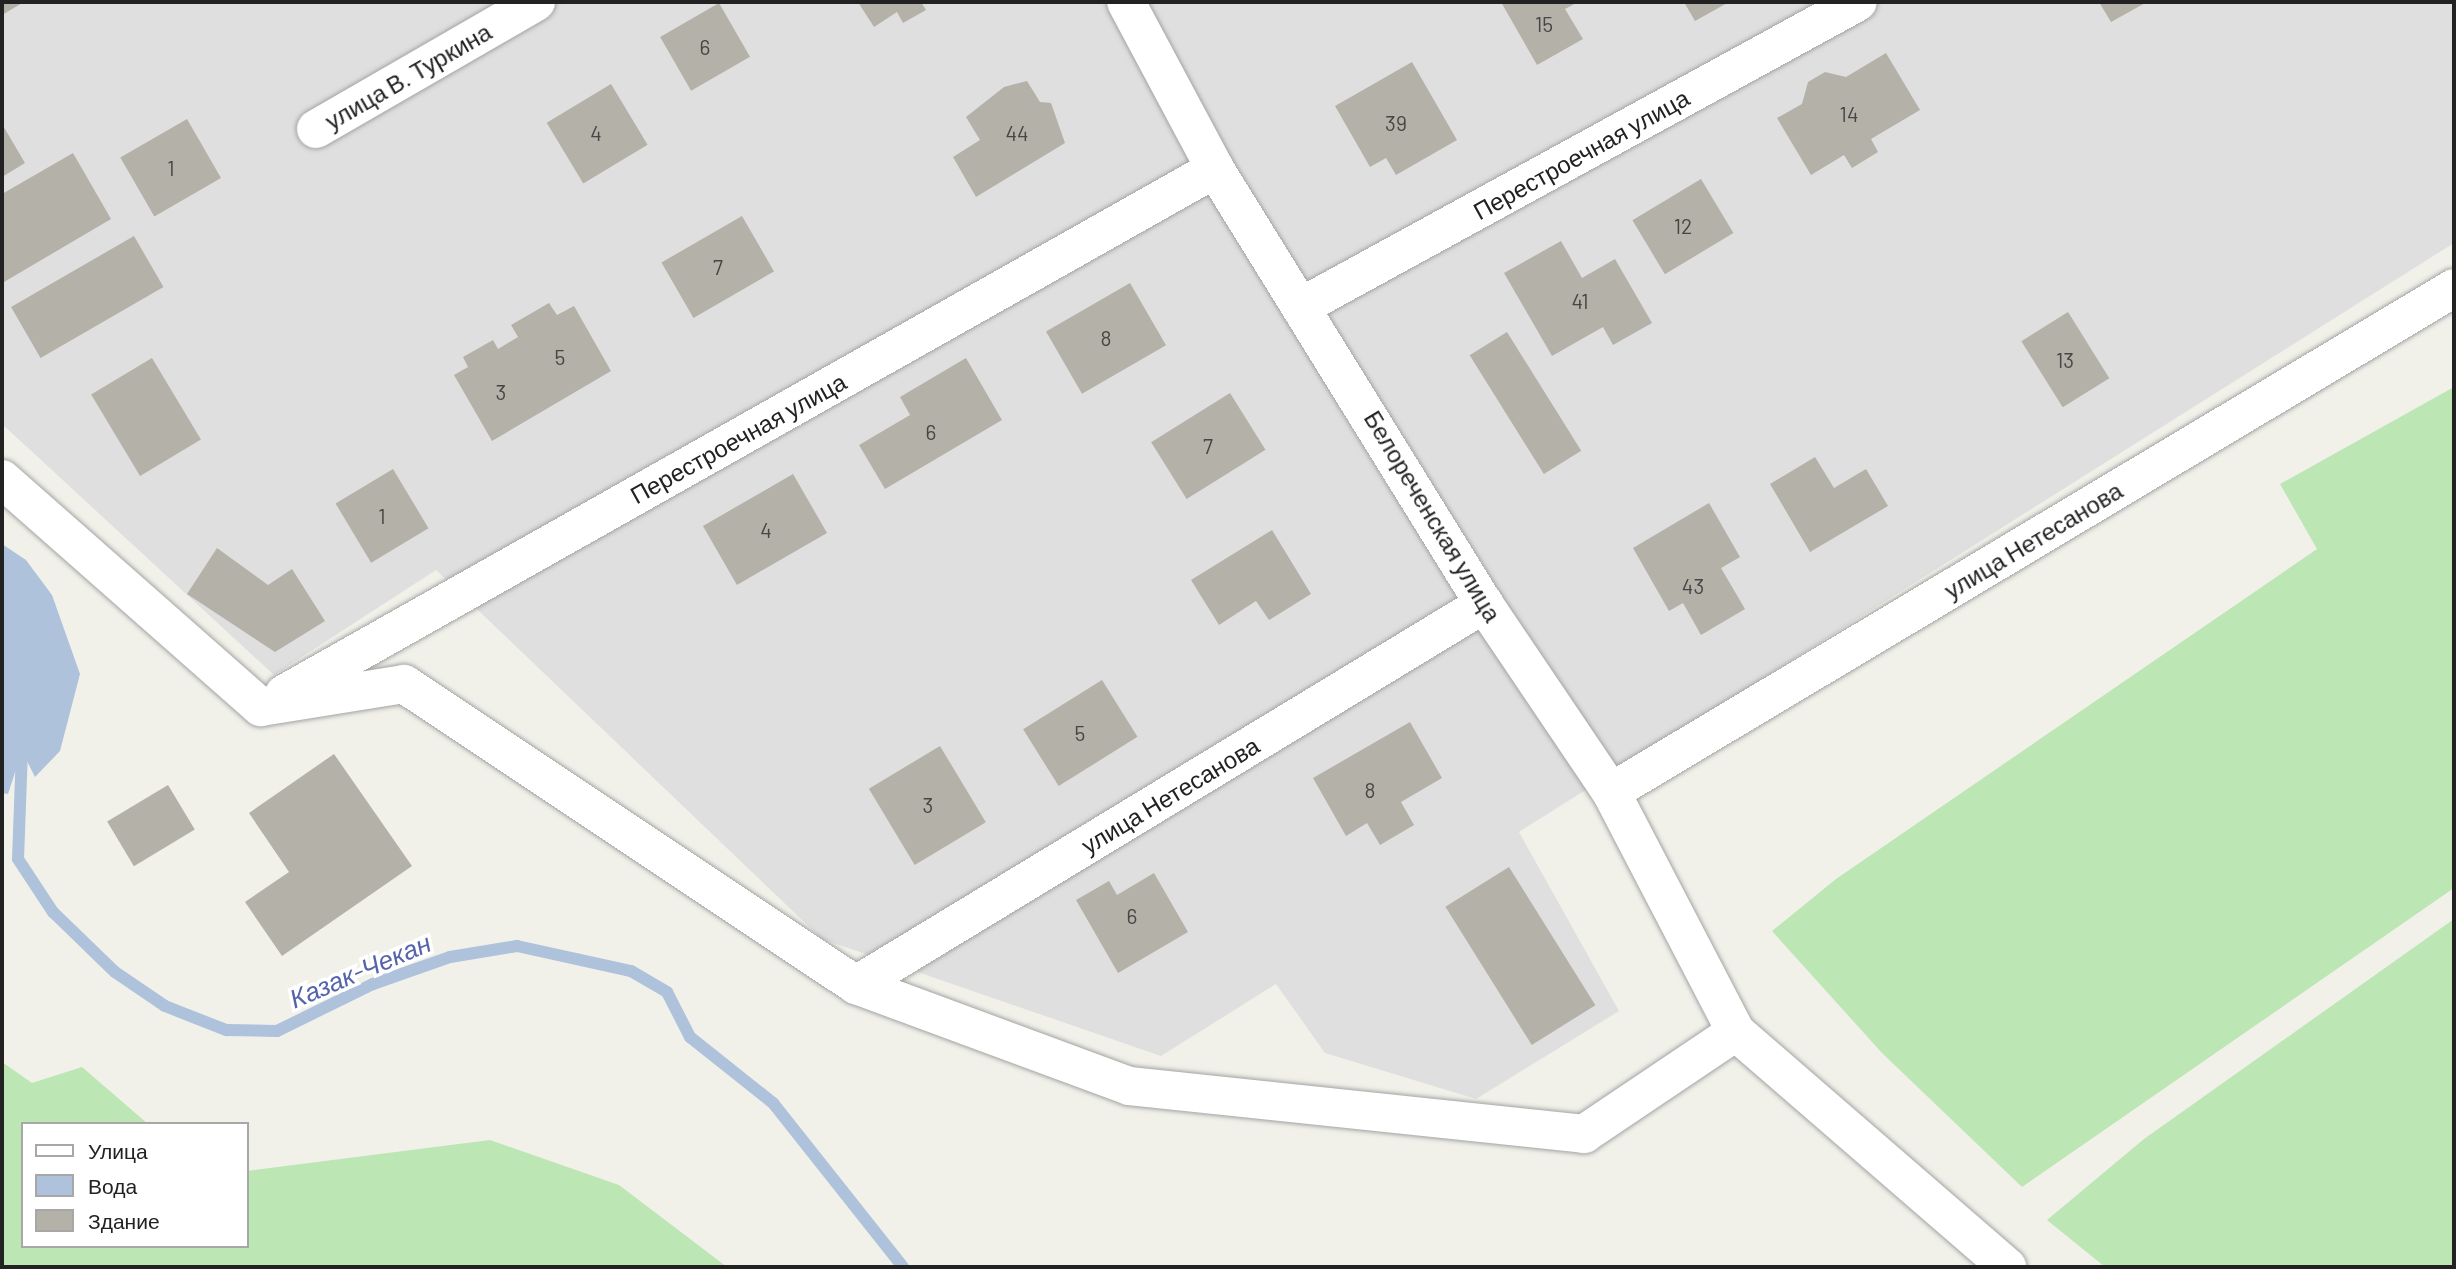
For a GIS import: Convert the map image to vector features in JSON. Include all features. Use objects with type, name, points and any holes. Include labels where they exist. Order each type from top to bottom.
[{"type":"street","name":"улица В. Туркина","points":[[316,129],[536,2]]},
{"type":"street","name":"Белореченская улица","points":[[1126,2],[1215,169],[1304,305],[1484,604],[1611,792],[1736,1032]]},
{"type":"street","name":"Перестроечная улица","points":[[1304,305],[1858,2]]},
{"type":"street","name":"Перестроечная улица","points":[[261,707],[1215,169]]},
{"type":"street","name":"улица Нетесанова","points":[[1611,792],[2454,288]]},
{"type":"street","points":[[2,480],[261,707],[404,684],[856,985],[1129,1087],[1584,1134],[1736,1032],[2007,1267]]},
{"type":"street","name":"улица Нетесанова","points":[[856,985],[1484,604]]},
{"type":"shaded area","points":[[2,2],[2454,2],[2454,243],[1519,832],[1619,1011],[1476,1099],[1325,1053],[1276,984],[1161,1056],[822,939],[436,570],[274,675],[2,424]]},
{"type":"green space","points":[[2454,387],[2454,888],[2022,1187],[1882,1053],[1772,931],[1836,879],[2317,549],[2280,484]]},
{"type":"green space","points":[[2454,919],[2454,1267],[2105,1267],[2047,1220],[2144,1139]]},
{"type":"green space","points":[[2,1062],[32,1083],[82,1067],[146,1122],[21,1122],[21,1248],[248,1248],[248,1171],[490,1140],[619,1185],[727,1267],[2,1267]]},
{"type":"water","points":[[2,544],[26,560],[52,595],[80,674],[60,751],[35,777],[22,751],[8,794],[2,793]]},
{"type":"building","points":[[2,2],[24,2],[2,15]]},
{"type":"building","points":[[858,2],[921,2],[926,10],[903,23],[897,12],[874,27]]},
{"type":"building","points":[[1501,2],[1578,2],[1565,9],[1583,39],[1537,65]]},
{"type":"building","points":[[1684,2],[1729,2],[1695,21]]},
{"type":"building","points":[[2099,2],[2147,2],[2111,22]]},
{"type":"building","points":[[719,3],[750,57],[691,91],[660,37]]},
{"type":"building","points":[[1886,53],[1920,110],[1871,139],[1878,152],[1852,168],[1844,155],[1811,175],[1777,118],[1802,104],[1808,82],[1825,72],[1846,77]]},
{"type":"building","points":[[1412,62],[1457,140],[1396,175],[1386,158],[1370,167],[1335,106]]},
{"type":"building","points":[[1027,81],[1040,102],[1051,103],[1065,143],[976,197],[953,157],[980,140],[966,117],[1004,87]]},
{"type":"building","points":[[611,84],[648,145],[583,183],[547,123]]},
{"type":"building","points":[[187,119],[221,178],[154,216],[120,158]]},
{"type":"building","points":[[2,124],[25,163],[2,177]]},
{"type":"building","points":[[73,153],[111,219],[4,282],[2,194]]},
{"type":"building","points":[[1701,179],[1733,233],[1665,274],[1632,220]]},
{"type":"building","points":[[742,216],[774,271],[693,318],[661,262]]},
{"type":"building","points":[[134,236],[164,287],[41,358],[11,307]]},
{"type":"building","points":[[1561,241],[1582,278],[1615,259],[1652,323],[1613,345],[1603,327],[1552,356],[1504,273]]},
{"type":"building","points":[[1130,283],[1166,345],[1082,394],[1046,332]]},
{"type":"building","points":[[549,303],[557,315],[574,306],[611,371],[492,441],[454,375],[468,367],[463,357],[493,340],[498,349],[518,337],[511,325]]},
{"type":"building","points":[[2068,312],[2109,378],[2063,407],[2021,341]]},
{"type":"building","points":[[1507,332],[1581,451],[1544,474],[1470,355]]},
{"type":"building","points":[[152,358],[201,439],[140,476],[91,395]]},
{"type":"building","points":[[966,358],[1002,420],[885,489],[859,445],[910,415],[900,397]]},
{"type":"building","points":[[1230,393],[1266,450],[1187,499],[1151,442]]},
{"type":"building","points":[[1815,457],[1834,488],[1866,469],[1888,506],[1810,552],[1770,484]]},
{"type":"building","points":[[393,469],[429,528],[371,563],[336,504]]},
{"type":"building","points":[[793,474],[827,533],[737,585],[703,526]]},
{"type":"building","points":[[1709,503],[1740,557],[1721,568],[1745,609],[1701,635],[1683,603],[1669,611],[1633,548]]},
{"type":"building","points":[[1272,530],[1311,594],[1269,620],[1256,601],[1219,625],[1191,580]]},
{"type":"building","points":[[217,548],[268,585],[292,569],[325,621],[275,652],[187,594]]},
{"type":"building","points":[[1102,680],[1138,737],[1059,786],[1023,729]]},
{"type":"building","points":[[1410,722],[1442,778],[1401,802],[1414,825],[1380,845],[1367,823],[1346,836],[1313,778]]},
{"type":"building","points":[[940,746],[986,822],[915,865],[869,789]]},
{"type":"building","points":[[334,754],[412,866],[282,956],[245,902],[289,872],[249,813]]},
{"type":"building","points":[[168,785],[195,830],[134,866],[107,822]]},
{"type":"building","points":[[1509,867],[1595,1005],[1532,1045],[1445,907]]},
{"type":"building","points":[[1154,873],[1188,932],[1118,973],[1076,900],[1109,881],[1117,895]]},
{"type":"waterway","name":"Казак-Чекан","points":[[2,744],[22,750],[18,859],[53,912],[115,972],[165,1006],[226,1030],[277,1031],[373,984],[450,957],[517,946],[631,971],[667,992],[690,1037],[773,1103],[903,1267]]}]
